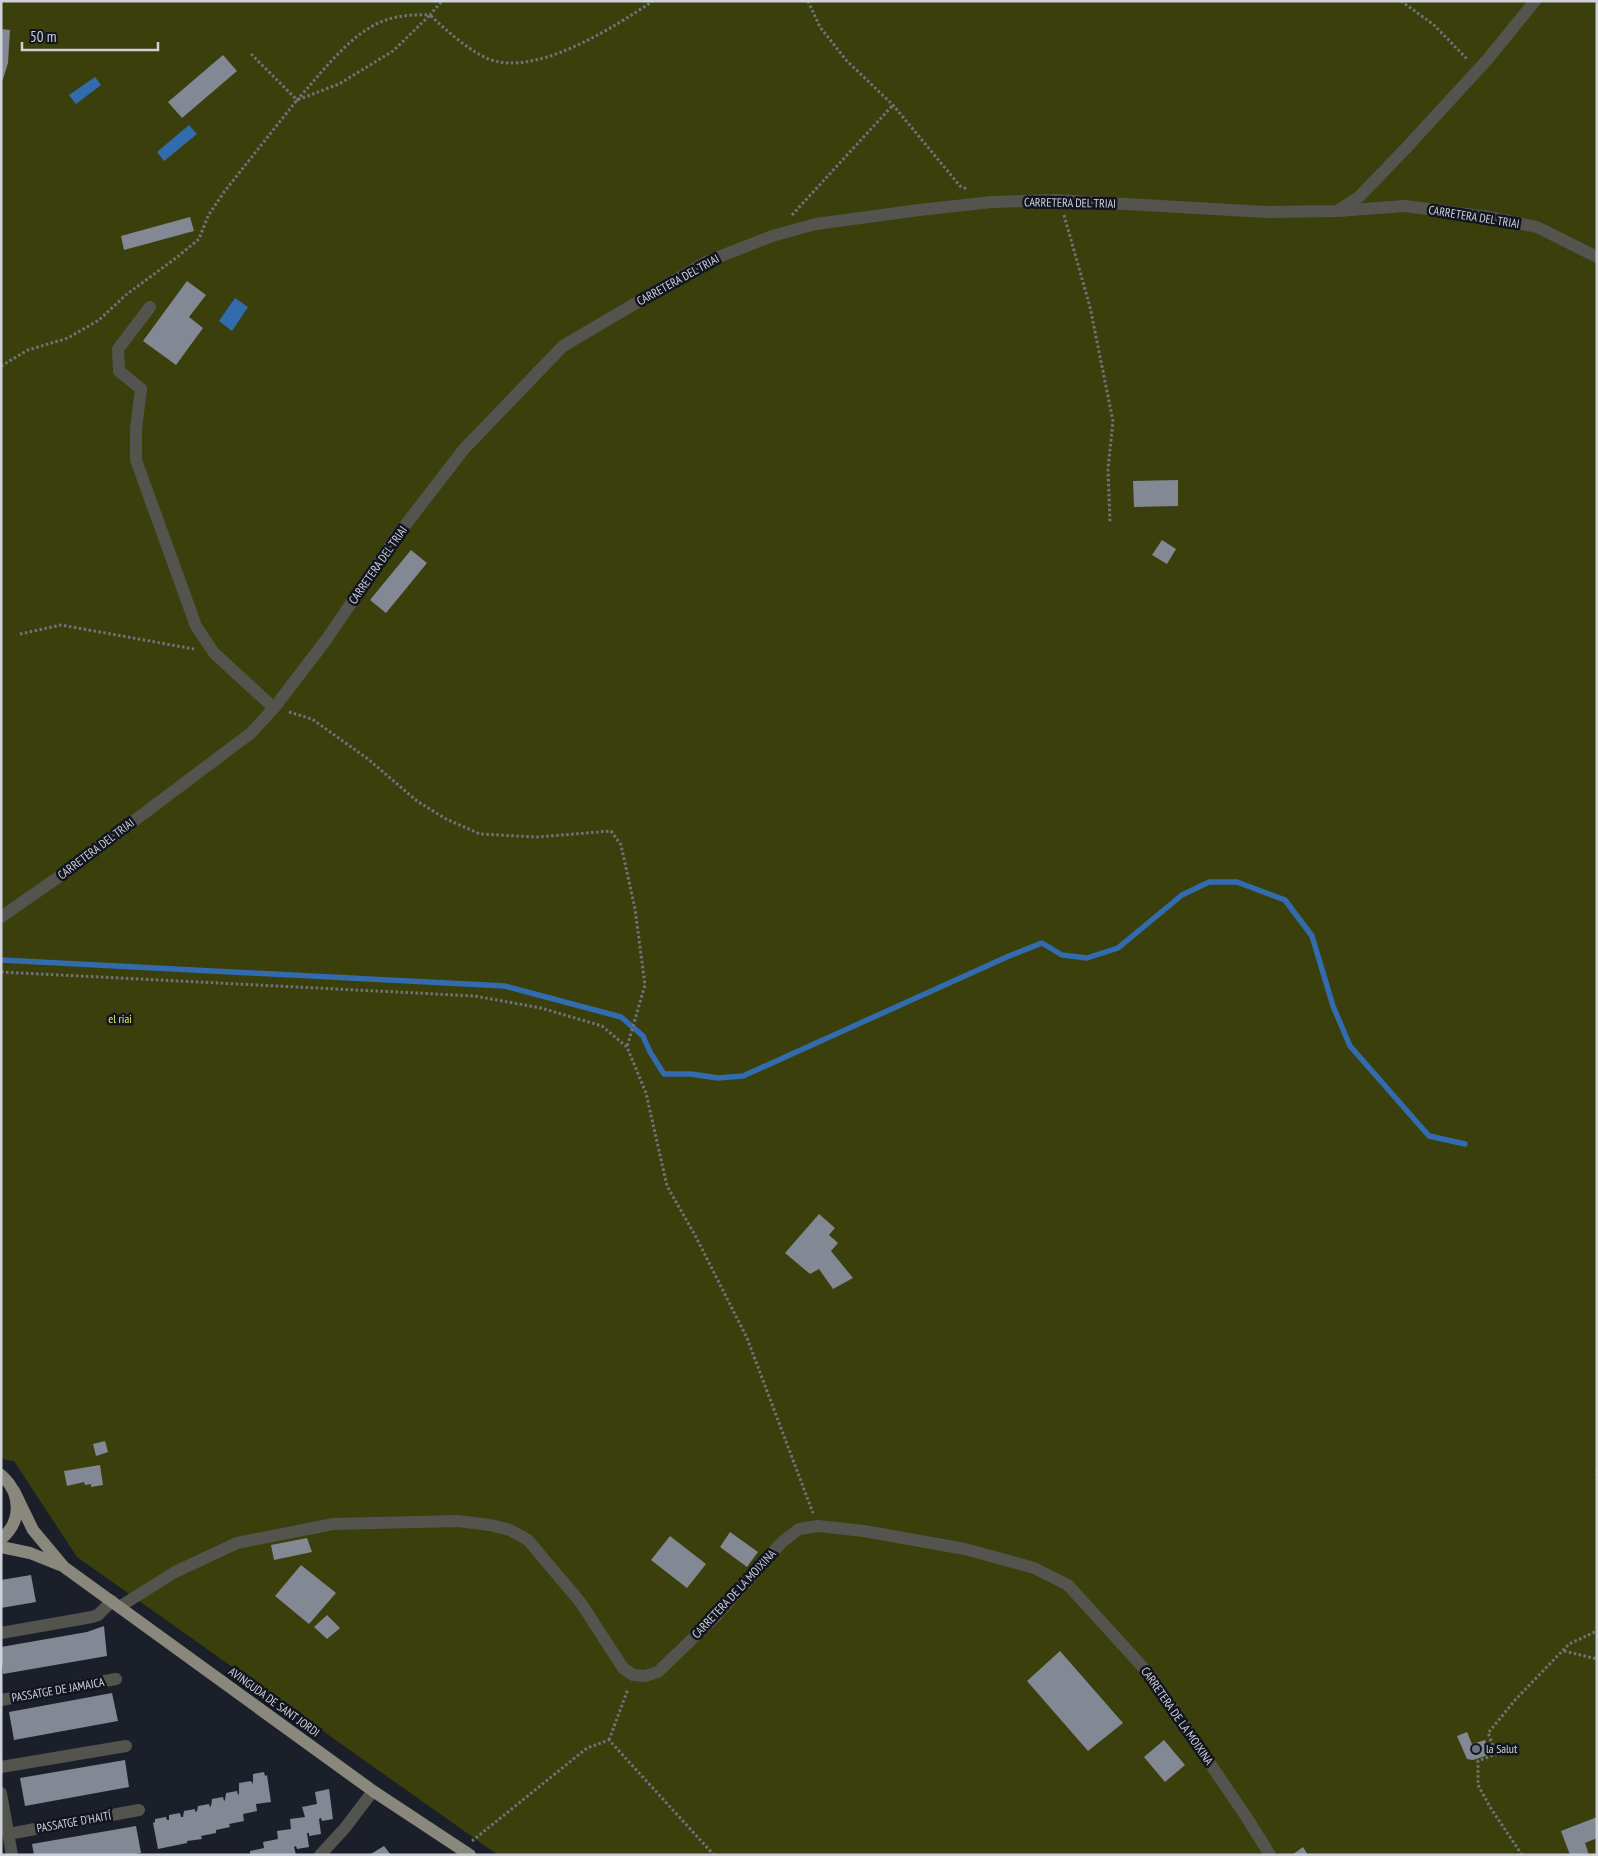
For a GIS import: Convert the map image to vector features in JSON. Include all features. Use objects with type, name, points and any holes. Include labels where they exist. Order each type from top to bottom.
[{"type":"main road","name":"AVINGUDA DE SANT JORDI","points":[[1,1475],[14,1491],[32,1530],[64,1567]]},
{"type":"main road","points":[[1,1539],[15,1522],[18,1504],[14,1491]]},
{"type":"main road","name":"AVINGUDA DE SANT JORDI","points":[[1,1547],[30,1553],[64,1567],[373,1791],[466,1852]]},
{"type":"street","points":[[1338,211],[1359,198],[1478,69],[1535,1]]},
{"type":"street","name":"CARRETERA DEL TRIAI","points":[[1,917],[70,869],[251,733],[274,708],[326,640],[396,537],[464,449],[562,346],[706,262],[772,236],[816,224],[992,202],[1056,200],[1266,212],[1338,211],[1405,206],[1489,217],[1537,227],[1597,257]]},
{"type":"street","points":[[150,307],[118,349],[119,371],[141,389],[136,429],[136,460],[196,626],[214,652],[274,708]]},
{"type":"street","points":[[1,1633],[98,1615],[175,1572],[237,1543],[333,1524],[458,1521],[490,1525],[510,1530],[528,1540],[581,1604],[623,1668],[633,1675]]},
{"type":"street","name":"CARRETERA DE LA MOIXINA","points":[[633,1675],[645,1676],[658,1672],[715,1618],[782,1542],[799,1529],[818,1526],[864,1531],[965,1550],[1034,1568],[1068,1585],[1150,1675],[1270,1855]]},
{"type":"street","name":"PASSATGE DE JAMAICA","points":[[1,1700],[116,1679]]},
{"type":"street","points":[[1,1767],[126,1746]]},
{"type":"street","points":[[320,1855],[345,1828],[373,1791]]},
{"type":"street","points":[[1,1792],[12,1855]]},
{"type":"street","name":"PASSATGE D'HAITÍ","points":[[8,1834],[139,1810]]},
{"type":"path","points":[[297,100],[339,84],[393,51],[442,1]]},
{"type":"path","points":[[1,366],[28,350],[68,338],[99,320],[127,294],[199,239],[208,216],[224,192],[297,100],[345,48],[371,26],[396,17],[415,14],[430,15],[442,27],[472,50],[498,62],[523,64],[576,47],[630,17],[653,1]]},
{"type":"path","points":[[808,1],[820,27],[846,60],[893,105],[960,186],[968,190]]},
{"type":"path","points":[[1402,1],[1434,25],[1478,69]]},
{"type":"path","points":[[251,54],[297,100]]},
{"type":"path","points":[[772,236],[893,105]]},
{"type":"path","points":[[1056,200],[1063,213],[1090,307],[1112,421],[1108,469],[1110,523]]},
{"type":"path","points":[[20,634],[61,625],[214,652]]},
{"type":"path","points":[[274,708],[312,719],[368,758],[417,801],[446,819],[480,834],[537,837],[611,831],[621,845],[631,891],[645,985],[628,1047]]},
{"type":"path","points":[[1,972],[475,996],[541,1008],[602,1026],[628,1047],[646,1093],[667,1186],[696,1237],[747,1338],[818,1526]]},
{"type":"path","points":[[1597,1469],[1597,1477]]},
{"type":"path","points":[[1522,1855],[1490,1807],[1478,1785],[1478,1761],[1496,1754],[1488,1733],[1516,1699],[1569,1644],[1597,1631]]},
{"type":"path","points":[[1563,1651],[1597,1659]]},
{"type":"path","points":[[609,1740],[633,1675]]},
{"type":"path","points":[[466,1852],[490,1826],[586,1748],[609,1740]]},
{"type":"path","points":[[609,1740],[714,1855]]},
{"type":"green space","name":"el riai","points":[[1,1],[1597,1],[1597,1855],[498,1855],[77,1557],[14,1461],[1,1459]]},
{"type":"water","points":[[95,77],[101,85],[76,104],[69,95]]},
{"type":"water","points":[[189,125],[197,134],[164,161],[157,152]]},
{"type":"water","points":[[235,298],[248,307],[232,331],[219,321]]},
{"type":"building","points":[[1,29],[10,30],[8,63],[2,82]]},
{"type":"building","points":[[223,55],[237,71],[182,118],[168,102]]},
{"type":"building","points":[[190,217],[194,231],[124,250],[121,236]]},
{"type":"building","points":[[187,281],[206,295],[189,317],[203,328],[176,365],[143,341]]},
{"type":"building","points":[[1178,480],[1178,506],[1134,507],[1133,481]]},
{"type":"building","points":[[1162,540],[1176,549],[1167,564],[1152,555]]},
{"type":"building","points":[[411,550],[427,563],[386,613],[370,600]]},
{"type":"building","points":[[819,1214],[835,1228],[829,1235],[838,1243],[831,1251],[853,1278],[833,1289],[819,1269],[810,1274],[785,1253]]},
{"type":"building","points":[[105,1441],[108,1452],[96,1456],[93,1444]]},
{"type":"building","points":[[100,1465],[103,1485],[91,1487],[91,1484],[85,1485],[84,1482],[67,1486],[64,1471]]},
{"type":"building","points":[[730,1532],[758,1552],[747,1567],[720,1547]]},
{"type":"building","points":[[670,1536],[706,1564],[687,1588],[651,1560]]},
{"type":"building","points":[[307,1538],[312,1552],[274,1560],[271,1545]]},
{"type":"building","points":[[301,1565],[336,1593],[309,1624],[275,1596]]},
{"type":"building","points":[[31,1575],[36,1602],[1,1608],[1,1580]]},
{"type":"building","points":[[327,1615],[340,1628],[327,1639],[314,1627]]},
{"type":"building","points":[[104,1626],[107,1656],[3,1674],[1,1647],[87,1632]]},
{"type":"building","points":[[1060,1651],[1123,1723],[1088,1751],[1027,1681]]},
{"type":"building","points":[[112,1693],[118,1721],[14,1740],[9,1712]]},
{"type":"building","name":"la Salut","points":[[1467,1732],[1472,1744],[1485,1740],[1491,1754],[1473,1760],[1467,1759],[1457,1736]]},
{"type":"building","points":[[1164,1740],[1185,1765],[1165,1782],[1144,1757]]},
{"type":"building","points":[[125,1760],[129,1787],[25,1806],[20,1778]]},
{"type":"building","points":[[264,1772],[265,1776],[267,1775],[271,1802],[256,1804],[257,1811],[243,1814],[244,1821],[229,1824],[230,1827],[216,1830],[216,1833],[201,1836],[202,1839],[158,1849],[153,1823],[155,1819],[166,1817],[169,1820],[169,1815],[180,1813],[181,1817],[183,1817],[184,1811],[195,1809],[195,1812],[198,1806],[209,1804],[210,1807],[212,1799],[223,1797],[224,1801],[226,1793],[237,1791],[238,1795],[239,1783],[251,1781],[253,1784],[253,1774]]},
{"type":"building","points":[[329,1789],[333,1819],[322,1821],[321,1818],[319,1819],[321,1834],[309,1836],[309,1833],[307,1833],[309,1847],[297,1849],[296,1846],[294,1847],[296,1855],[250,1855],[250,1851],[264,1848],[263,1842],[278,1839],[277,1831],[291,1829],[290,1819],[305,1817],[302,1807],[317,1804],[315,1792]]},
{"type":"building","points":[[1597,1817],[1597,1838],[1585,1843],[1589,1855],[1570,1855],[1561,1831]]},
{"type":"building","points":[[136,1826],[141,1853],[128,1855],[34,1855],[32,1844]]},
{"type":"building","points":[[384,1846],[391,1855],[369,1855]]},
{"type":"building","points":[[1303,1847],[1308,1855],[1292,1855]]},
{"type":"waterway","points":[[1,960],[505,986],[621,1017],[643,1036],[650,1052],[664,1074],[691,1074],[718,1078],[743,1076],[1009,956],[1042,943],[1062,955],[1087,958],[1118,948],[1182,895],[1209,882],[1237,882],[1285,900],[1312,936],[1333,1006],[1350,1046],[1429,1136],[1465,1144]]},
{"type":"place","name":"la Salut","points":[[1476,1749]]}]
